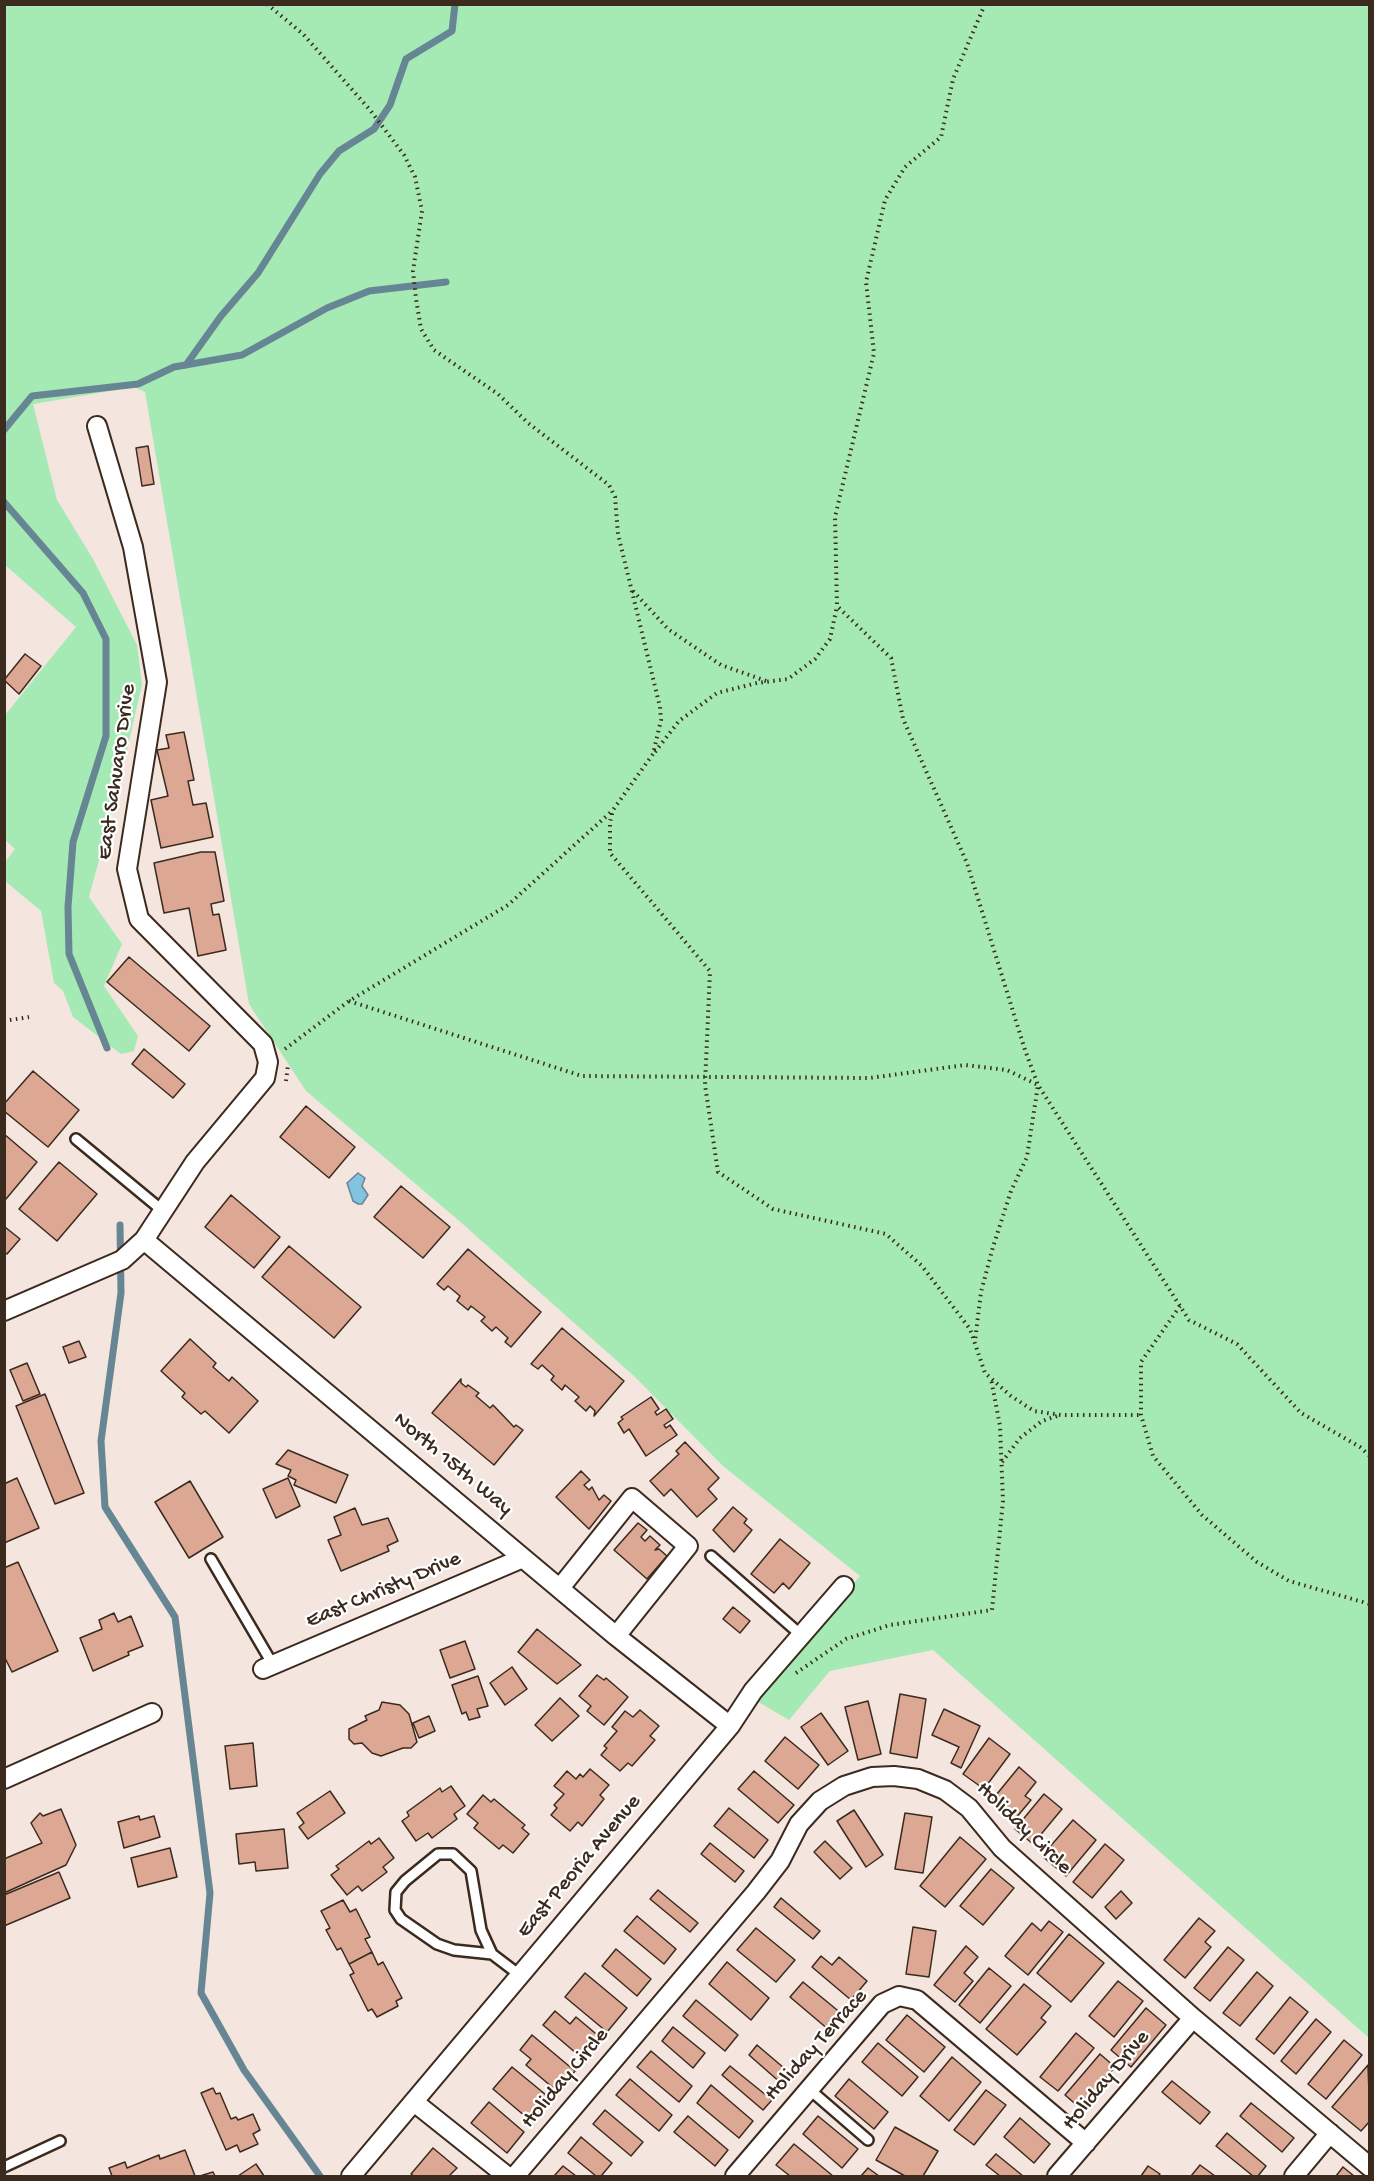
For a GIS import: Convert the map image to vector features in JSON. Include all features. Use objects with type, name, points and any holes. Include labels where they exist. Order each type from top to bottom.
[{"type":"street","name":"East Sahuaro Drive","points":[[97,426],[133,547],[157,682],[127,869],[140,919],[263,1044],[268,1062]]},
{"type":"street","points":[[4,1311],[122,1260],[144,1240],[195,1162],[265,1078],[268,1062]]},
{"type":"street","name":"North 15th Way","points":[[144,1240],[616,1636],[730,1726]]},
{"type":"street","points":[[560,1588],[632,1498],[688,1546],[616,1636]]},
{"type":"street","name":"East Christy Drive","points":[[268,1667],[524,1558]]},
{"type":"street","name":"East Peoria Avenue","points":[[351,2176],[730,1726],[753,1691],[844,1586]]},
{"type":"street","points":[[4,1779],[152,1713]]},
{"type":"street","name":"Holiday Circle","points":[[515,2176],[756,1892],[780,1861],[799,1824],[820,1801],[844,1786],[872,1777],[894,1776],[918,1779],[945,1790],[969,1808],[988,1828],[1002,1848],[1193,2018],[1370,2167]]},
{"type":"street","name":"Holiday Terrace","points":[[744,2173],[809,2089],[882,2004],[899,1996],[917,2000],[1086,2143]]},
{"type":"street","name":"Holiday Drive","points":[[1057,2176],[1193,2018]]},
{"type":"street","points":[[414,2102],[507,2176]]},
{"type":"street","points":[[1294,2176],[1330,2133]]},
{"type":"lane","points":[[76,1139],[163,1211]]},
{"type":"lane","points":[[711,1556],[801,1635]]},
{"type":"lane","points":[[211,1559],[268,1667]]},
{"type":"lane","points":[[492,1954],[454,1950],[437,1944],[402,1919],[395,1910],[396,1892],[405,1881],[438,1854],[453,1854],[471,1871],[481,1930],[492,1954],[521,1976]]},
{"type":"lane","points":[[809,2089],[868,2140]]},
{"type":"lane","points":[[4,2167],[60,2141]]},
{"type":"path","points":[[267,4],[303,34],[370,110],[404,155],[415,177],[422,211],[413,271],[421,329],[427,341],[447,362],[498,394],[528,423],[609,485],[615,498],[618,534],[660,707],[659,738],[653,754]]},
{"type":"path","points":[[268,1062],[349,1001],[508,905],[613,810],[679,721],[717,693],[788,679],[815,659],[830,639],[837,606],[835,517],[874,353],[866,282],[885,200],[905,167],[941,137],[953,79],[985,4]]},
{"type":"path","points":[[633,590],[668,629],[722,665],[767,682]]},
{"type":"path","points":[[837,606],[891,658],[903,719],[967,863],[1024,1050],[1038,1085],[1189,1320],[1237,1344],[1301,1413],[1360,1447],[1370,1456]]},
{"type":"path","points":[[613,810],[610,822],[610,854],[710,971],[706,1078],[718,1172],[773,1209],[886,1234],[922,1266],[970,1329],[985,1372],[1011,1396],[1034,1411],[1061,1415],[1141,1416]]},
{"type":"path","points":[[349,1001],[582,1076],[870,1078],[964,1065],[1007,1070],[1038,1085]]},
{"type":"path","points":[[4,1021],[29,1017]]},
{"type":"path","points":[[975,1342],[981,1292],[993,1247],[1011,1191],[1028,1157],[1038,1085]]},
{"type":"path","points":[[1180,1306],[1141,1362],[1141,1416],[1153,1456],[1202,1515],[1257,1562],[1289,1581],[1370,1604]]},
{"type":"path","points":[[792,1676],[846,1639],[890,1625],[992,1610],[1003,1501],[1000,1426],[990,1377]]},
{"type":"path","points":[[1002,1462],[1020,1438],[1042,1421],[1061,1415]]},
{"type":"green space","points":[[5,5],[1369,5],[1369,2038],[933,1650],[830,1671],[789,1720],[755,1700],[860,1576],[723,1466],[634,1376],[457,1219],[306,1091],[249,1004],[145,392],[134,387],[33,404],[57,500],[93,559],[137,645],[142,684],[118,790],[89,897],[122,944],[104,986],[138,1036],[134,1051],[121,1054],[73,1017],[63,991],[54,983],[41,911],[5,881],[5,862],[15,849],[5,840],[5,715],[76,627],[5,565]]},
{"type":"water","points":[[358,1173],[365,1178],[362,1186],[368,1195],[362,1204],[353,1201],[347,1183]]},
{"type":"building","points":[[148,446],[154,484],[142,486],[136,448]]},
{"type":"building","points":[[25,654],[41,666],[19,694],[4,680]]},
{"type":"building","points":[[184,732],[194,780],[188,781],[193,805],[206,803],[213,837],[161,848],[151,800],[168,796],[157,750],[169,748],[166,735]]},
{"type":"building","points":[[201,852],[215,852],[224,901],[211,904],[213,915],[219,914],[226,950],[198,956],[189,908],[164,913],[154,863]]},
{"type":"building","points":[[129,957],[210,1026],[189,1051],[107,982]]},
{"type":"building","points":[[144,1049],[185,1084],[173,1098],[132,1064]]},
{"type":"building","points":[[33,1071],[79,1110],[48,1147],[4,1111],[4,1104]]},
{"type":"building","points":[[306,1106],[355,1147],[329,1178],[280,1137]]},
{"type":"building","points":[[4,1134],[37,1162],[6,1199],[4,1198]]},
{"type":"building","points":[[59,1162],[97,1194],[57,1241],[19,1209]]},
{"type":"building","points":[[401,1186],[450,1227],[423,1258],[374,1217]]},
{"type":"building","points":[[231,1195],[280,1237],[254,1268],[205,1227]]},
{"type":"building","points":[[5,1227],[20,1239],[7,1254],[4,1252]]},
{"type":"building","points":[[289,1246],[361,1307],[334,1338],[262,1277]]},
{"type":"building","points":[[468,1249],[541,1312],[511,1347],[505,1342],[508,1338],[496,1327],[492,1331],[481,1321],[485,1317],[471,1306],[468,1310],[457,1301],[460,1296],[448,1286],[444,1290],[437,1284]]},
{"type":"building","points":[[562,1328],[624,1381],[594,1416],[595,1411],[590,1406],[586,1411],[575,1401],[579,1397],[565,1385],[562,1390],[551,1380],[554,1376],[542,1365],[538,1369],[531,1364]]},
{"type":"building","points":[[190,1339],[216,1363],[213,1367],[229,1381],[232,1377],[258,1401],[229,1433],[205,1411],[201,1414],[182,1397],[185,1393],[161,1371]]},
{"type":"building","points":[[79,1341],[86,1357],[69,1363],[63,1347]]},
{"type":"building","points":[[27,1363],[40,1394],[23,1401],[10,1370]]},
{"type":"building","points":[[461,1379],[461,1383],[466,1387],[468,1385],[479,1393],[476,1396],[490,1408],[493,1405],[514,1427],[516,1425],[523,1430],[494,1465],[432,1413]]},
{"type":"building","points":[[45,1394],[84,1493],[55,1504],[16,1406]]},
{"type":"building","points":[[651,1397],[659,1409],[655,1412],[657,1415],[666,1409],[673,1419],[664,1425],[666,1428],[670,1425],[677,1435],[646,1456],[629,1429],[624,1433],[618,1423],[623,1419],[621,1417]]},
{"type":"building","points":[[685,1442],[719,1478],[708,1489],[717,1499],[697,1517],[671,1489],[664,1496],[650,1481],[679,1454],[676,1451]]},
{"type":"building","points":[[288,1450],[348,1475],[336,1503],[294,1485],[296,1480],[288,1476],[291,1470],[276,1464]]},
{"type":"building","points":[[581,1471],[590,1480],[584,1485],[589,1490],[592,1487],[599,1500],[604,1495],[611,1501],[589,1529],[556,1497]]},
{"type":"building","points":[[17,1478],[39,1528],[4,1543],[4,1484]]},
{"type":"building","points":[[288,1478],[300,1506],[276,1518],[263,1489]]},
{"type":"building","points":[[190,1481],[223,1537],[189,1558],[155,1502]]},
{"type":"building","points":[[733,1507],[747,1519],[744,1523],[752,1530],[734,1552],[713,1530]]},
{"type":"building","points":[[355,1508],[362,1525],[388,1518],[398,1541],[387,1546],[389,1551],[341,1571],[328,1540],[341,1535],[334,1517]]},
{"type":"building","points":[[638,1523],[647,1530],[641,1537],[645,1541],[650,1536],[660,1545],[655,1550],[659,1549],[667,1556],[647,1579],[614,1550]]},
{"type":"building","points":[[780,1539],[810,1563],[789,1589],[783,1583],[774,1593],[751,1574]]},
{"type":"building","points":[[18,1562],[58,1651],[12,1672],[4,1656],[4,1568]]},
{"type":"building","points":[[733,1607],[750,1621],[740,1633],[723,1619]]},
{"type":"building","points":[[114,1613],[118,1622],[131,1616],[143,1646],[93,1671],[80,1638],[102,1629],[99,1620]]},
{"type":"building","points":[[537,1629],[581,1665],[557,1684],[518,1652]]},
{"type":"building","points":[[465,1641],[475,1669],[450,1678],[440,1650]]},
{"type":"building","points":[[512,1667],[527,1689],[505,1705],[490,1683]]},
{"type":"building","points":[[597,1675],[604,1680],[606,1678],[628,1697],[604,1725],[587,1711],[591,1706],[579,1696]]},
{"type":"building","points":[[478,1676],[488,1706],[477,1709],[480,1717],[469,1720],[466,1712],[462,1714],[452,1685]]},
{"type":"building","points":[[900,1694],[926,1699],[917,1758],[890,1753]]},
{"type":"building","points":[[560,1698],[579,1716],[552,1741],[535,1725]]},
{"type":"building","points":[[868,1701],[881,1754],[858,1760],[845,1707]]},
{"type":"building","points":[[382,1702],[400,1705],[409,1714],[417,1742],[411,1748],[403,1748],[381,1756],[372,1753],[362,1743],[354,1744],[349,1739],[349,1729],[367,1720],[365,1716],[379,1710]]},
{"type":"building","points":[[944,1709],[980,1726],[961,1768],[951,1763],[959,1747],[932,1735]]},
{"type":"building","points":[[640,1710],[659,1726],[650,1736],[655,1740],[632,1766],[628,1763],[620,1771],[601,1755],[607,1748],[604,1746],[617,1731],[612,1727],[625,1711],[633,1717]]},
{"type":"building","points":[[821,1713],[848,1751],[828,1765],[801,1727]]},
{"type":"building","points":[[429,1716],[435,1731],[419,1738],[413,1723]]},
{"type":"building","points":[[785,1737],[819,1765],[798,1789],[765,1761]]},
{"type":"building","points":[[989,1738],[1010,1754],[984,1789],[963,1774]]},
{"type":"building","points":[[253,1743],[257,1786],[230,1789],[225,1746]]},
{"type":"building","points":[[1019,1767],[1036,1782],[1025,1796],[1031,1800],[1015,1819],[992,1800]]},
{"type":"building","points":[[590,1769],[609,1785],[600,1795],[604,1799],[582,1826],[578,1822],[570,1831],[551,1815],[557,1808],[554,1805],[564,1794],[554,1786],[567,1771],[576,1779],[580,1774],[583,1777]]},
{"type":"building","points":[[754,1771],[794,1805],[778,1823],[738,1789]]},
{"type":"building","points":[[451,1786],[465,1806],[454,1814],[457,1819],[432,1838],[428,1833],[416,1841],[402,1821],[409,1816],[407,1812],[440,1788],[442,1792]]},
{"type":"building","points":[[330,1791],[345,1813],[308,1839],[299,1827],[304,1823],[297,1813]]},
{"type":"building","points":[[1044,1794],[1062,1809],[1033,1844],[1015,1829]]},
{"type":"building","points":[[483,1795],[491,1802],[494,1799],[525,1825],[522,1828],[529,1834],[513,1853],[503,1845],[499,1849],[474,1828],[478,1823],[467,1814]]},
{"type":"building","points":[[729,1808],[768,1840],[754,1858],[714,1826]]},
{"type":"building","points":[[61,1809],[76,1845],[66,1865],[4,1893],[4,1859],[42,1843],[31,1823],[40,1813],[43,1816]]},
{"type":"building","points":[[854,1810],[883,1855],[866,1867],[837,1821]]},
{"type":"building","points":[[905,1813],[932,1817],[923,1873],[895,1869]]},
{"type":"building","points":[[139,1816],[140,1820],[154,1816],[160,1837],[124,1848],[118,1822]]},
{"type":"building","points":[[1073,1820],[1096,1840],[1066,1876],[1042,1856]]},
{"type":"building","points":[[284,1829],[288,1868],[256,1871],[255,1862],[239,1864],[236,1834]]},
{"type":"building","points":[[960,1837],[986,1859],[945,1907],[920,1886]]},
{"type":"building","points":[[379,1838],[394,1858],[383,1867],[387,1872],[362,1891],[358,1886],[347,1895],[331,1875],[339,1869],[336,1866],[369,1841],[371,1844]]},
{"type":"building","points":[[825,1841],[852,1868],[840,1879],[814,1852]]},
{"type":"building","points":[[710,1843],[744,1871],[735,1882],[701,1854]]},
{"type":"building","points":[[1105,1844],[1124,1860],[1092,1898],[1073,1882]]},
{"type":"building","points":[[170,1848],[177,1877],[138,1887],[131,1858]]},
{"type":"building","points":[[991,1869],[1014,1888],[983,1925],[960,1906]]},
{"type":"building","points":[[59,1872],[70,1898],[4,1926],[4,1895]]},
{"type":"building","points":[[658,1890],[698,1923],[690,1932],[650,1899]]},
{"type":"building","points":[[1121,1891],[1132,1903],[1116,1919],[1105,1907]]},
{"type":"building","points":[[781,1898],[820,1931],[813,1939],[774,1907]]},
{"type":"building","points":[[343,1900],[350,1912],[356,1909],[370,1937],[365,1939],[372,1952],[349,1964],[341,1948],[337,1950],[326,1930],[330,1928],[321,1911]]},
{"type":"building","points":[[637,1916],[676,1949],[664,1964],[624,1931]]},
{"type":"building","points":[[1199,1918],[1215,1931],[1205,1942],[1211,1947],[1185,1978],[1164,1960]]},
{"type":"building","points":[[1049,1921],[1063,1932],[1028,1975],[1005,1956],[1032,1923],[1041,1931]]},
{"type":"building","points":[[913,1927],[936,1931],[929,1977],[906,1974]]},
{"type":"building","points":[[756,1928],[795,1960],[776,1982],[737,1950]]},
{"type":"building","points":[[1069,1934],[1104,1963],[1071,2002],[1037,1973]]},
{"type":"building","points":[[966,1946],[978,1957],[964,1973],[973,1981],[955,2002],[934,1985]]},
{"type":"building","points":[[1228,1947],[1244,1960],[1210,2001],[1194,1988]]},
{"type":"building","points":[[616,1949],[651,1979],[637,1996],[602,1966]]},
{"type":"building","points":[[372,1952],[378,1965],[383,1962],[402,1998],[396,2001],[398,2006],[377,2017],[372,2009],[368,2011],[350,1975],[354,1973],[349,1964]]},
{"type":"building","points":[[821,1956],[832,1965],[839,1957],[867,1981],[851,2000],[812,1967]]},
{"type":"building","points":[[727,1962],[769,1998],[751,2020],[709,1984]]},
{"type":"building","points":[[989,1968],[1011,1986],[980,2023],[959,2005]]},
{"type":"building","points":[[1257,1972],[1273,1986],[1240,2026],[1223,2013]]},
{"type":"building","points":[[585,1973],[627,2008],[607,2032],[565,1997]]},
{"type":"building","points":[[1118,1981],[1143,2001],[1114,2037],[1089,2016]]},
{"type":"building","points":[[803,1982],[842,2014],[829,2030],[790,1997]]},
{"type":"building","points":[[1024,1984],[1051,2006],[1041,2018],[1046,2022],[1017,2055],[986,2029]]},
{"type":"building","points":[[1290,1997],[1308,2012],[1274,2054],[1256,2039]]},
{"type":"building","points":[[696,2000],[738,2035],[725,2051],[683,2016]]},
{"type":"building","points":[[1146,2008],[1166,2025],[1131,2067],[1111,2050]]},
{"type":"building","points":[[555,2011],[570,2024],[576,2017],[601,2038],[583,2059],[543,2025]]},
{"type":"building","points":[[907,2015],[945,2047],[924,2072],[886,2040]]},
{"type":"building","points":[[1316,2019],[1331,2032],[1296,2074],[1281,2061]]},
{"type":"building","points":[[673,2027],[705,2053],[693,2068],[662,2041]]},
{"type":"building","points":[[1076,2033],[1094,2048],[1058,2091],[1040,2077]]},
{"type":"building","points":[[532,2035],[575,2071],[558,2092],[526,2065],[531,2059],[520,2050]]},
{"type":"building","points":[[1344,2040],[1362,2055],[1326,2099],[1308,2084]]},
{"type":"building","points":[[878,2043],[918,2077],[902,2096],[862,2062]]},
{"type":"building","points":[[757,2045],[791,2074],[782,2084],[749,2055]]},
{"type":"building","points":[[651,2051],[692,2086],[679,2102],[637,2067]]},
{"type":"building","points":[[1100,2054],[1115,2067],[1080,2108],[1065,2095]]},
{"type":"building","points":[[952,2057],[981,2082],[949,2121],[920,2096]]},
{"type":"building","points":[[1368,2065],[1370,2121],[1361,2131],[1332,2107]]},
{"type":"building","points":[[730,2066],[772,2100],[763,2110],[722,2075]]},
{"type":"building","points":[[512,2067],[551,2099],[532,2122],[493,2089]]},
{"type":"building","points":[[630,2079],[672,2115],[659,2131],[616,2095]]},
{"type":"building","points":[[849,2079],[888,2112],[874,2129],[835,2096]]},
{"type":"building","points":[[1172,2081],[1210,2112],[1200,2124],[1162,2092]]},
{"type":"building","points":[[711,2085],[753,2121],[739,2138],[697,2103]]},
{"type":"building","points":[[213,2088],[216,2094],[220,2093],[231,2119],[236,2117],[238,2120],[253,2114],[260,2130],[253,2134],[258,2144],[240,2152],[237,2145],[226,2150],[201,2093]]},
{"type":"building","points":[[986,2090],[1006,2105],[974,2145],[954,2130]]},
{"type":"building","points":[[489,2102],[524,2132],[507,2153],[471,2123]]},
{"type":"building","points":[[1251,2103],[1294,2138],[1282,2152],[1240,2116]]},
{"type":"building","points":[[605,2110],[643,2142],[631,2156],[593,2124]]},
{"type":"building","points":[[688,2116],[728,2150],[715,2166],[674,2132]]},
{"type":"building","points":[[818,2116],[858,2149],[842,2168],[803,2134]]},
{"type":"building","points":[[1020,2118],[1050,2144],[1034,2163],[1004,2137]]},
{"type":"building","points":[[895,2127],[938,2151],[923,2176],[905,2176],[876,2160]]},
{"type":"building","points":[[1227,2133],[1266,2166],[1258,2176],[1253,2176],[1216,2146]]},
{"type":"building","points":[[581,2137],[612,2163],[601,2176],[596,2176],[568,2153]]},
{"type":"building","points":[[794,2144],[833,2176],[790,2176],[776,2165]]},
{"type":"building","points":[[433,2148],[457,2168],[449,2176],[414,2176],[411,2174]]},
{"type":"building","points":[[185,2150],[195,2176],[112,2176],[109,2168],[125,2162],[127,2168],[159,2155],[160,2159]]},
{"type":"building","points":[[996,2154],[1023,2176],[1000,2176],[986,2165]]},
{"type":"building","points":[[256,2164],[264,2176],[238,2176]]},
{"type":"building","points":[[1200,2165],[1215,2176],[1191,2176]]},
{"type":"building","points":[[563,2166],[576,2176],[554,2176]]},
{"type":"building","points":[[1148,2166],[1160,2174],[1141,2176]]},
{"type":"building","points":[[1343,2167],[1354,2176],[1336,2176]]},
{"type":"building","points":[[868,2168],[879,2176],[861,2176]]},
{"type":"building","points":[[213,2172],[215,2176],[200,2176]]},
{"type":"waterway","points":[[186,365],[221,316],[258,273],[320,174],[339,151],[374,129],[390,105],[406,59],[452,31],[455,4]]},
{"type":"waterway","points":[[4,430],[32,396],[138,384],[174,367],[242,355],[327,308],[369,291],[446,282]]},
{"type":"waterway","points":[[4,502],[83,593],[106,639],[106,736],[73,842],[68,907],[69,954],[107,1048]]},
{"type":"waterway","points":[[120,1225],[121,1293],[101,1441],[105,1507],[175,1617],[210,1893],[201,1993],[244,2070],[320,2176]]}]
